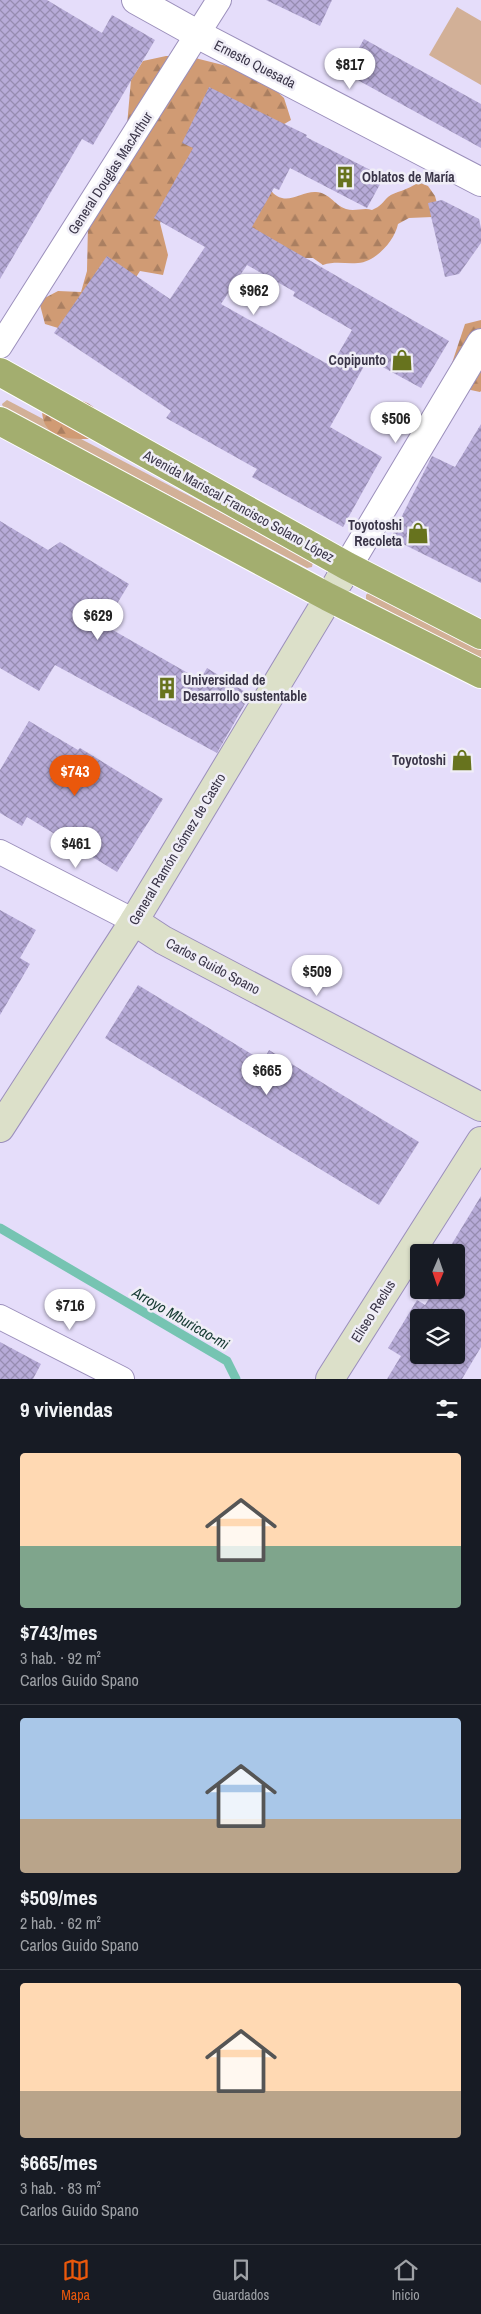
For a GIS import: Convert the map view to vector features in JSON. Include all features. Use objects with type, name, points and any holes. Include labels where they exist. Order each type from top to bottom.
[{"type":"highway","name":"Avenida Mariscal Francisco Solano López","points":[[0,372],[338,581],[481,674]]},
{"type":"highway","name":"Avenida Mariscal Francisco Solano López","points":[[0,421],[338,581],[481,635]]},
{"type":"main road","name":"General Ramón Gómez de Castro","points":[[0,1128],[134,921],[338,581]]},
{"type":"main road","name":"Carlos Guido Spano","points":[[134,921],[163,940],[481,1107]]},
{"type":"main road","name":"Eliseo Reclus","points":[[330,1379],[481,1141]]},
{"type":"street","name":"Ernesto Quesada","points":[[136,0],[199,35],[481,182]]},
{"type":"street","name":"General Douglas MacArthur","points":[[0,346],[199,35],[219,0]]},
{"type":"street","points":[[338,581],[481,343]]},
{"type":"street","name":"Carlos Guido Spano","points":[[0,852],[134,921]]},
{"type":"street","points":[[0,1317],[122,1379]]},
{"type":"shaded area","points":[[457,7],[481,21],[481,85],[429,55]]},
{"type":"shaded area","points":[[7,400],[311,560],[313,562],[312,567],[307,568],[3,407],[2,404]]},
{"type":"shaded area","points":[[369,592],[481,650],[481,660],[366,599],[366,595]]},
{"type":"green space","points":[[166,56],[187,56],[247,71],[267,82],[284,98],[291,120],[183,184],[160,223],[168,255],[163,275],[140,271],[127,291],[68,331],[45,324],[39,301],[58,291],[81,292],[87,271],[88,223],[125,148],[131,80],[143,61]]},
{"type":"green space","points":[[227,175],[268,185],[273,193],[286,199],[312,192],[321,193],[342,207],[353,210],[372,210],[391,195],[418,182],[428,186],[435,196],[438,207],[432,217],[409,218],[398,224],[389,243],[371,259],[358,263],[323,265],[313,258],[290,258],[254,252]]},
{"type":"green space","points":[[481,320],[480,392],[457,387],[448,375],[465,324]]},
{"type":"green space","points":[[69,399],[90,404],[104,421],[93,439],[67,438],[53,433],[47,428],[42,411]]},
{"type":"building","points":[[0,0],[47,0],[102,33],[112,15],[155,40],[93,145],[82,139],[0,279]]},
{"type":"building","points":[[266,0],[332,0],[320,26]]},
{"type":"building","points":[[364,39],[481,104],[481,148],[345,73]]},
{"type":"building","points":[[209,87],[307,135],[306,137],[384,177],[367,208],[290,168],[279,190],[274,188],[252,227],[449,341],[421,388],[368,359],[330,427],[382,457],[343,527],[252,477],[257,469],[166,418],[171,411],[54,333],[107,256],[170,299],[205,247],[154,218],[193,148],[182,143]],"holes":[[[247,265],[295,292],[293,296],[352,330],[331,366],[221,304]]]},
{"type":"building","points":[[442,200],[479,219],[481,228],[481,243],[459,274],[445,277],[428,203]]},
{"type":"building","points":[[481,424],[481,583],[391,538],[432,456],[455,467]]},
{"type":"building","points":[[0,521],[48,550],[60,542],[129,584],[104,625],[200,680],[207,668],[250,695],[217,753],[55,665],[39,691],[0,668]]},
{"type":"building","points":[[29,721],[78,750],[80,748],[163,799],[117,872],[27,817],[22,826],[0,813],[0,770]]},
{"type":"building","points":[[0,910],[36,930],[20,958],[30,964],[0,1015]]},
{"type":"building","points":[[138,985],[263,1061],[269,1050],[419,1142],[379,1205],[105,1038]]},
{"type":"building","points":[[481,1196],[481,1347],[462,1379],[387,1379],[401,1356],[388,1348],[410,1312],[410,1364],[465,1364],[465,1309],[412,1309],[417,1300],[425,1305],[429,1299],[465,1299],[465,1244],[452,1244]]},
{"type":"building","points":[[0,1342],[41,1364],[33,1379],[0,1379]]},
{"type":"waterway","name":"Arroyo Mburicao-mi","points":[[0,1228],[227,1361],[236,1379]]},
{"type":"place","name":"Oblatos de María","points":[[345,177]]},
{"type":"place","name":"Copipunto","points":[[402,360]]},
{"type":"place","name":"Toyotoshi Recoleta","points":[[418,533]]},
{"type":"place","name":"Universidad de Desarrollo sustentable","points":[[167,688]]},
{"type":"place","name":"Toyotoshi","points":[[462,760]]}]
